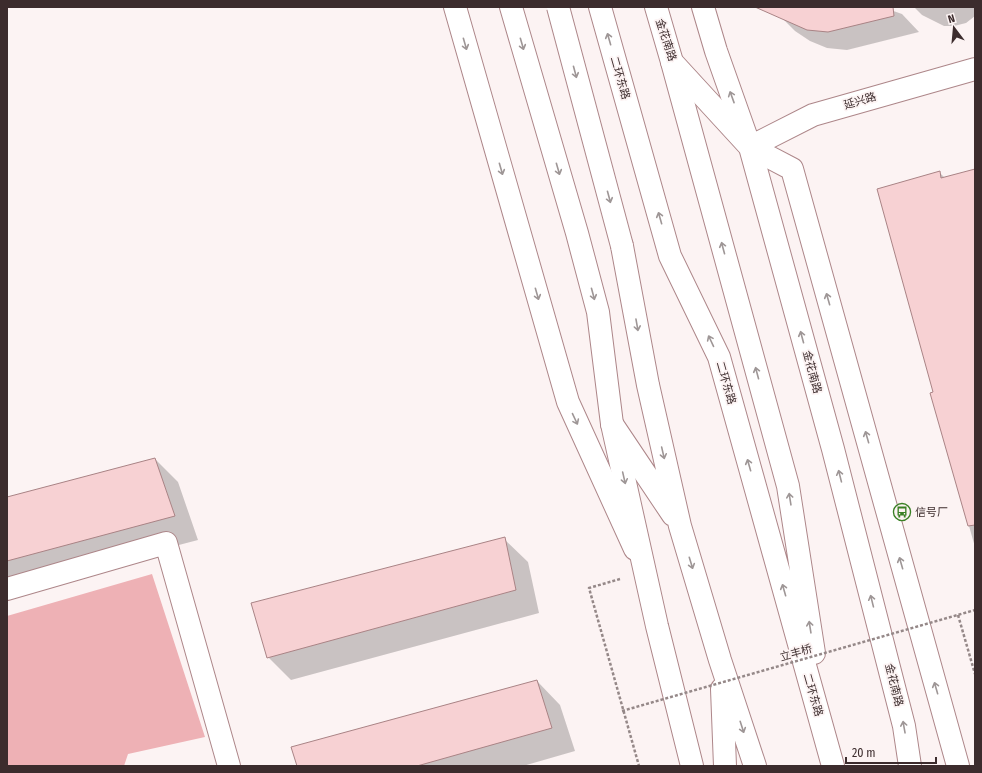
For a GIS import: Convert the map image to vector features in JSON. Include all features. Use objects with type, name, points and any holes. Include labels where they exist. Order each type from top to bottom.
[{"type":"main road","points":[[455,7],[568,402],[645,571]]},
{"type":"main road","points":[[511,7],[577,233],[598,312],[612,424],[657,626],[692,766]]},
{"type":"main road","points":[[558,7],[622,246],[648,385],[680,526],[720,660],[755,766]]},
{"type":"main road","name":"二环东路","points":[[600,7],[670,256],[719,358],[831,757]]},
{"type":"main road","name":"金花南路","points":[[656,7],[672,62],[750,147],[835,457],[904,726],[910,766]]},
{"type":"main road","points":[[703,7],[716,52],[750,147],[792,169],[958,766]]},
{"type":"main road","points":[[672,62],[788,486],[831,757]]},
{"type":"main road","name":"延兴路","points":[[750,147],[813,114],[975,68]]},
{"type":"main road","points":[[612,424],[680,526]]},
{"type":"main road","points":[[7,589],[166,543],[229,766]]},
{"type":"main road","points":[[720,660],[725,766]]},
{"type":"path","points":[[639,766],[622,711],[589,588],[645,571]]},
{"type":"path","name":"立丰桥","points":[[622,711],[975,610]]},
{"type":"path","points":[[958,615],[975,674]]},
{"type":"shaded area","points":[[152,574],[205,737],[128,754],[124,766],[7,766],[7,616]]},
{"type":"building","points":[[755,7],[893,7],[894,16],[828,32],[807,30]]},
{"type":"building","points":[[975,169],[975,525],[968,526],[930,393],[933,392],[877,189],[940,171],[941,178]]},
{"type":"building","points":[[155,458],[175,516],[7,561],[7,497]]},
{"type":"building","points":[[505,537],[516,590],[267,658],[251,603]]},
{"type":"building","points":[[537,680],[552,728],[417,766],[297,766],[291,747]]},
{"type":"place","name":"信号厂","points":[[902,512]]}]
